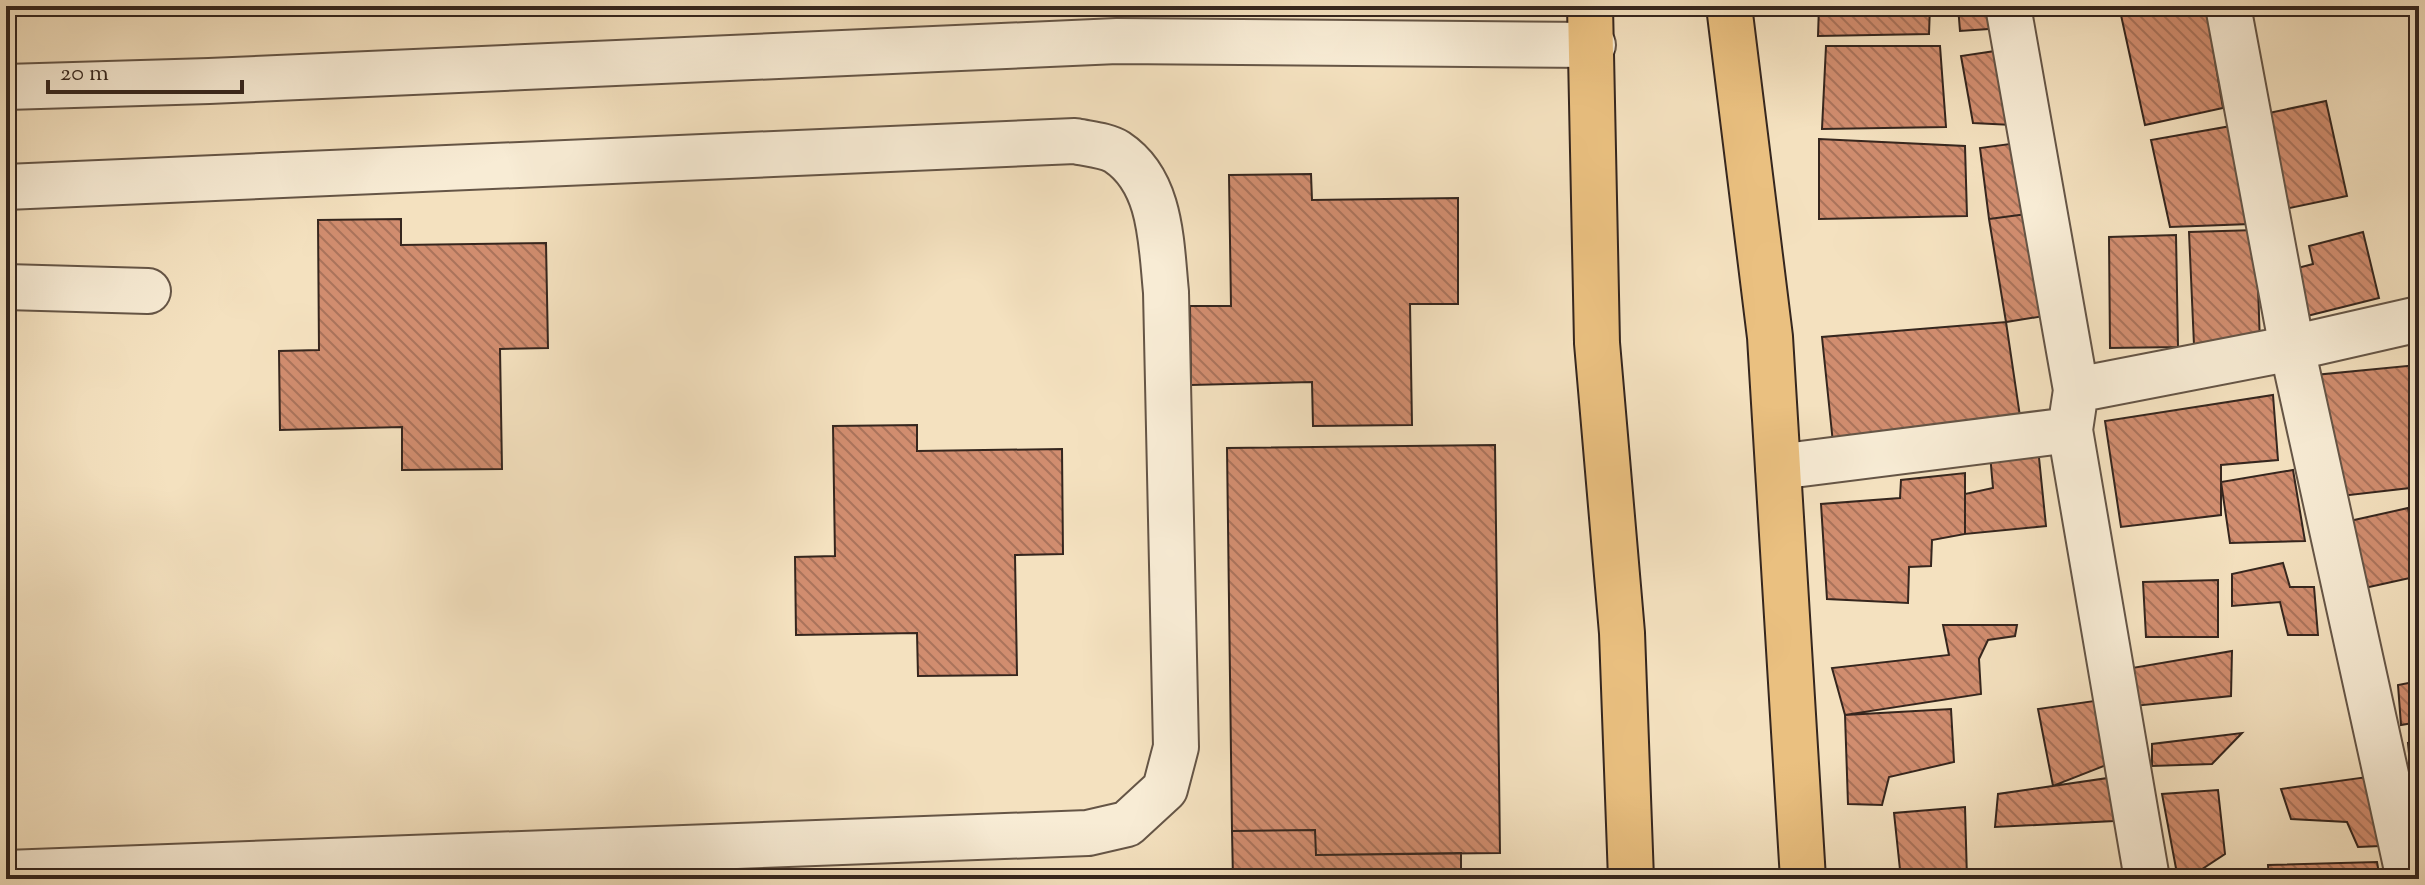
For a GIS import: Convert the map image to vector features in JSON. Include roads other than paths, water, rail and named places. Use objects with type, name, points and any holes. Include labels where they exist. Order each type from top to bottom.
[{"type":"main road","points":[[1729,6],[1770,337],[1803,879]]},
{"type":"main road","points":[[1592,25],[1597,343],[1622,633],[1631,879]]},
{"type":"street","points":[[2008,6],[2147,879]]},
{"type":"street","points":[[2228,6],[2292,348],[2409,879]]},
{"type":"street","points":[[6,87],[225,80],[1116,24],[1592,25]]},
{"type":"street","points":[[6,187],[1075,141],[1115,151],[1142,174],[1159,223],[1166,292],[1176,747],[1165,789],[1127,824],[1088,833],[6,873]]},
{"type":"street","points":[[6,287],[148,291]]},
{"type":"street","points":[[1778,467],[2073,410],[2292,348],[2419,319]]}]
